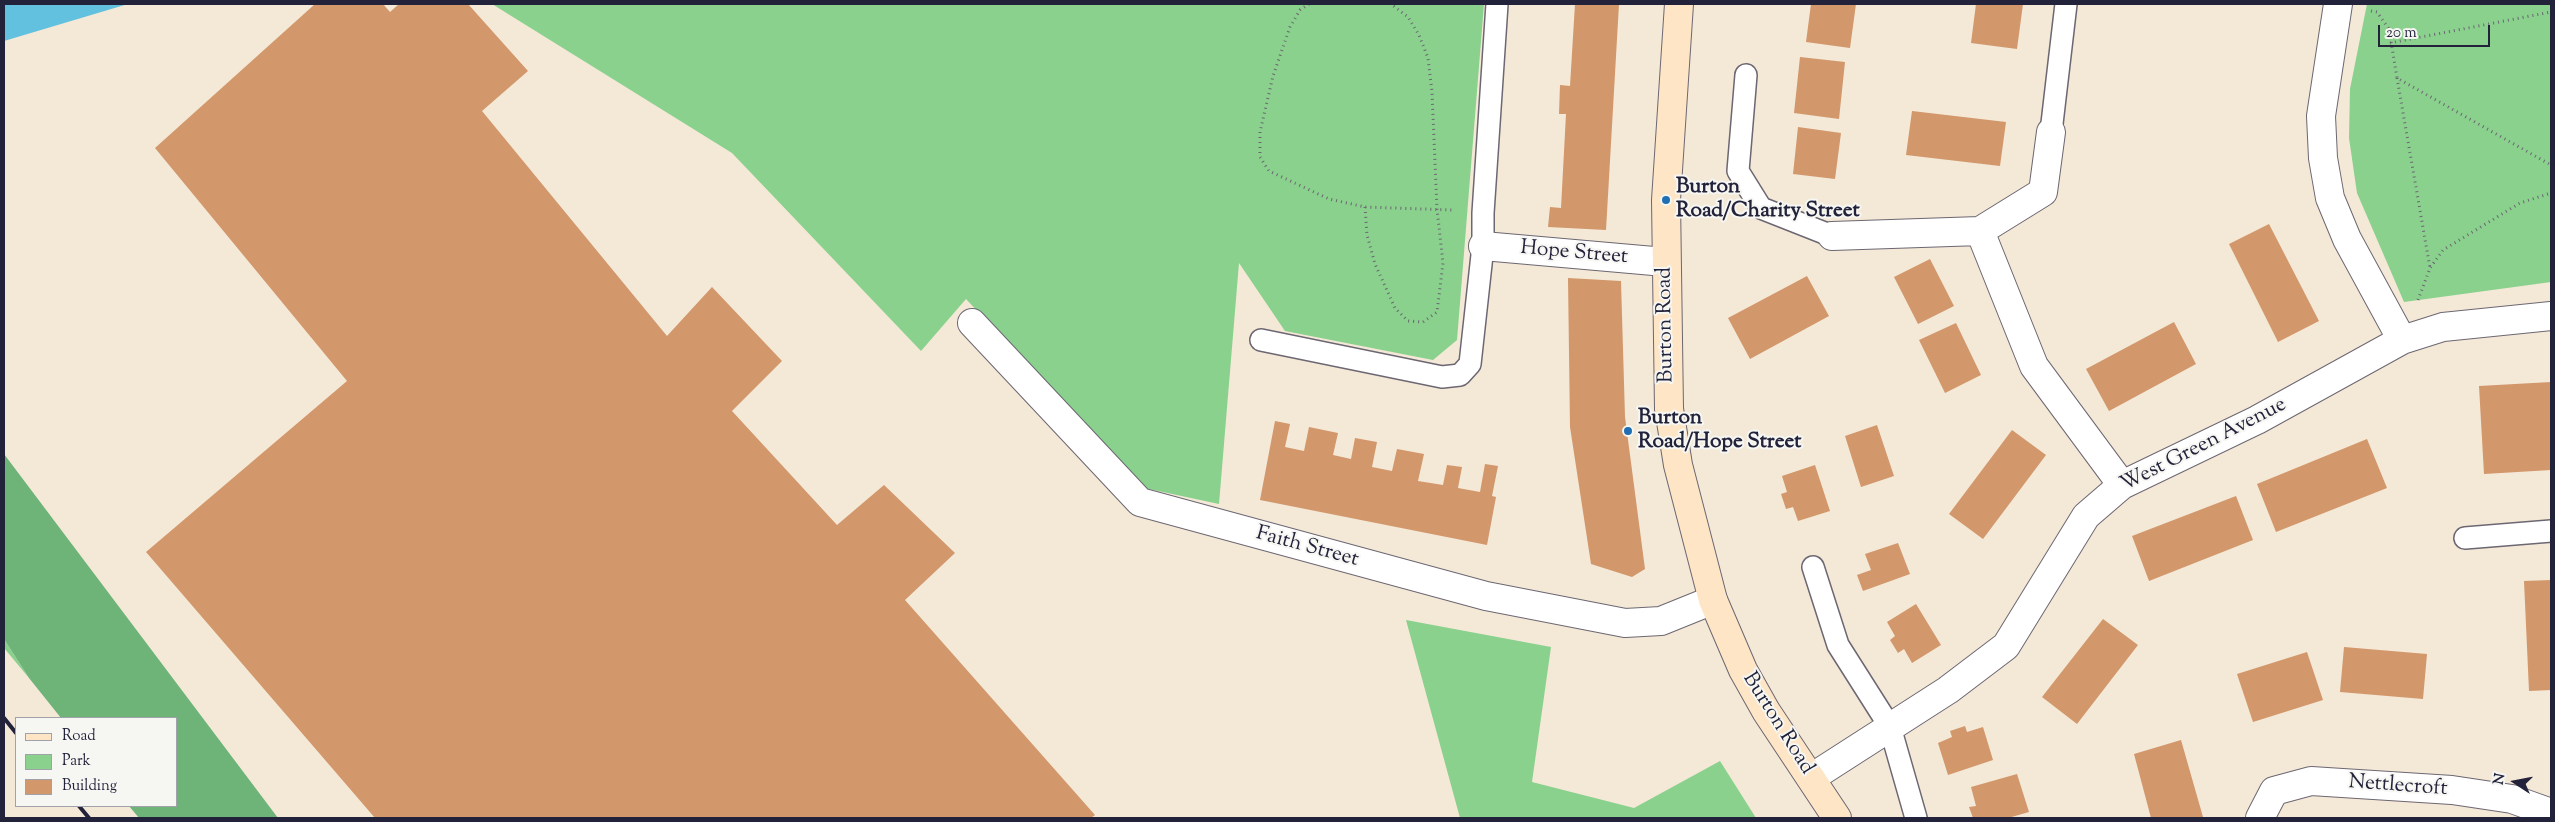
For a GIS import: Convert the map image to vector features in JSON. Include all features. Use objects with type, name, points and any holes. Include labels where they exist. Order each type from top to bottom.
[{"type":"street","name":"Burton Road","points":[[1678,4],[1666,200],[1669,409],[1678,465],[1713,600],[1743,670],[1766,711],[1836,818]]},
{"type":"street","points":[[2338,4],[2320,116],[2323,158],[2330,198],[2347,240],[2402,340]]},
{"type":"street","points":[[1832,236],[1980,231],[2043,192],[2051,132]]},
{"type":"street","points":[[1980,231],[2034,366],[2122,485]]},
{"type":"street","name":"Hope Street","points":[[1482,246],[1666,262]]},
{"type":"street","name":"West Green Avenue","points":[[1811,778],[1948,690],[2006,646],[2086,516],[2122,485],[2257,420],[2402,340],[2443,327],[2551,316]]},
{"type":"street","name":"Faith Street","points":[[972,324],[1140,502],[1486,596],[1625,623],[1661,621],[1713,600]]},
{"type":"street","name":"Nettlecroft","points":[[2260,818],[2274,791],[2311,781],[2452,790],[2512,799],[2551,813]]},
{"type":"lane","points":[[1262,340],[1442,377],[1460,375],[1470,364],[1482,246],[1497,4]]},
{"type":"lane","points":[[2051,132],[2066,4]]},
{"type":"lane","points":[[1746,75],[1738,171],[1761,208],[1832,236]]},
{"type":"lane","points":[[2465,538],[2551,531]]},
{"type":"lane","points":[[1813,567],[1838,645],[1890,727],[1916,818]]},
{"type":"path","points":[[1309,4],[1300,10],[1290,27],[1273,76],[1260,132],[1260,157],[1270,171],[1329,199],[1365,207],[1437,208]]},
{"type":"path","points":[[1365,207],[1367,235],[1375,264],[1395,308],[1408,321],[1423,322],[1437,312],[1443,263],[1437,208],[1432,92],[1428,58],[1419,35],[1408,17],[1391,4]]},
{"type":"path","points":[[2369,10],[2378,12],[2389,29],[2430,268]]},
{"type":"path","points":[[2390,43],[2551,12]]},
{"type":"path","points":[[2397,78],[2551,165]]},
{"type":"path","points":[[2402,340],[2430,268],[2443,250],[2520,204],[2551,193]]},
{"type":"green space","points":[[492,4],[1484,4],[1457,340],[1433,360],[1285,331],[1239,263],[1219,504],[1144,488],[966,299],[921,351],[732,153]]},
{"type":"green space","points":[[2367,4],[2551,4],[2551,282],[2404,302],[2357,193],[2349,138],[2350,89]]},
{"type":"green space","points":[[4,454],[278,818],[139,818],[130,807],[178,807],[178,717],[60,717],[29,678],[4,639]]},
{"type":"green space","points":[[1406,620],[1551,647],[1532,782],[1634,808],[1720,761],[1756,818],[1460,818]]},
{"type":"green space","points":[[4,639],[29,678],[4,648]]},
{"type":"water","points":[[4,4],[128,4],[4,41]]},
{"type":"building","points":[[315,4],[383,4],[390,12],[399,4],[468,4],[528,71],[482,111],[667,336],[712,287],[782,361],[732,411],[837,525],[884,485],[955,553],[905,600],[1095,815],[1091,818],[375,818],[146,552],[347,381],[155,148]]},
{"type":"building","points":[[1575,4],[1619,4],[1606,230],[1548,227],[1550,207],[1561,208],[1566,114],[1559,114],[1560,85],[1570,86]]},
{"type":"building","points":[[1811,4],[1856,4],[1850,48],[1806,42]]},
{"type":"building","points":[[1976,4],[2023,4],[2017,49],[1971,43]]},
{"type":"building","points":[[1800,57],[1845,62],[1839,119],[1794,113]]},
{"type":"building","points":[[1912,111],[2006,122],[2000,166],[1906,155]]},
{"type":"building","points":[[1798,127],[1841,133],[1835,179],[1793,174]]},
{"type":"building","points":[[2269,224],[2319,321],[2278,342],[2229,244]]},
{"type":"building","points":[[1930,259],[1954,306],[1918,324],[1894,277]]},
{"type":"building","points":[[1807,276],[1829,316],[1750,359],[1728,318]]},
{"type":"building","points":[[1568,278],[1621,281],[1625,417],[1645,569],[1632,577],[1591,564],[1570,427]]},
{"type":"building","points":[[2174,322],[2196,364],[2109,411],[2086,369]]},
{"type":"building","points":[[1956,323],[1981,375],[1945,393],[1919,340]]},
{"type":"building","points":[[2551,382],[2551,470],[2484,474],[2479,386]]},
{"type":"building","points":[[1275,421],[1290,424],[1285,447],[1304,451],[1309,427],[1338,433],[1333,455],[1351,459],[1355,438],[1377,442],[1372,467],[1392,471],[1397,449],[1424,454],[1418,481],[1443,485],[1447,465],[1462,467],[1458,488],[1480,492],[1485,464],[1498,466],[1492,496],[1496,497],[1487,545],[1260,500]]},
{"type":"building","points":[[1877,425],[1894,476],[1861,487],[1845,436]]},
{"type":"building","points":[[2012,430],[2046,455],[1983,539],[1949,514]]},
{"type":"building","points":[[2367,439],[2387,488],[2276,532],[2257,484]]},
{"type":"building","points":[[1815,465],[1830,511],[1798,521],[1793,507],[1786,509],[1781,494],[1787,492],[1782,476]]},
{"type":"building","points":[[2236,496],[2253,540],[2149,581],[2132,536]]},
{"type":"building","points":[[1898,543],[1910,574],[1863,591],[1857,575],[1871,570],[1865,554]]},
{"type":"building","points":[[2551,580],[2551,690],[2529,691],[2524,581]]},
{"type":"building","points":[[1916,604],[1941,645],[1912,663],[1904,649],[1898,653],[1890,640],[1895,636],[1887,622]]},
{"type":"building","points":[[2103,619],[2138,645],[2077,724],[2042,697]]},
{"type":"building","points":[[2344,647],[2427,654],[2423,699],[2340,692]]},
{"type":"building","points":[[2307,652],[2323,700],[2253,722],[2237,674]]},
{"type":"building","points":[[1965,726],[1967,732],[1983,727],[1993,760],[1948,775],[1938,743],[1952,737],[1950,731]]},
{"type":"building","points":[[2181,740],[2203,817],[2151,818],[2134,754]]},
{"type":"building","points":[[2017,774],[2029,812],[2008,818],[1973,818],[1969,807],[1976,806],[1971,787]]},
{"type":"railway","points":[[4,718],[15,732]]},
{"type":"railway","points":[[80,807],[89,818]]},
{"type":"place","name":"Burton Road/Charity Street","points":[[1666,200]]},
{"type":"place","name":"Burton Road/Hope Street","points":[[1628,431]]}]
